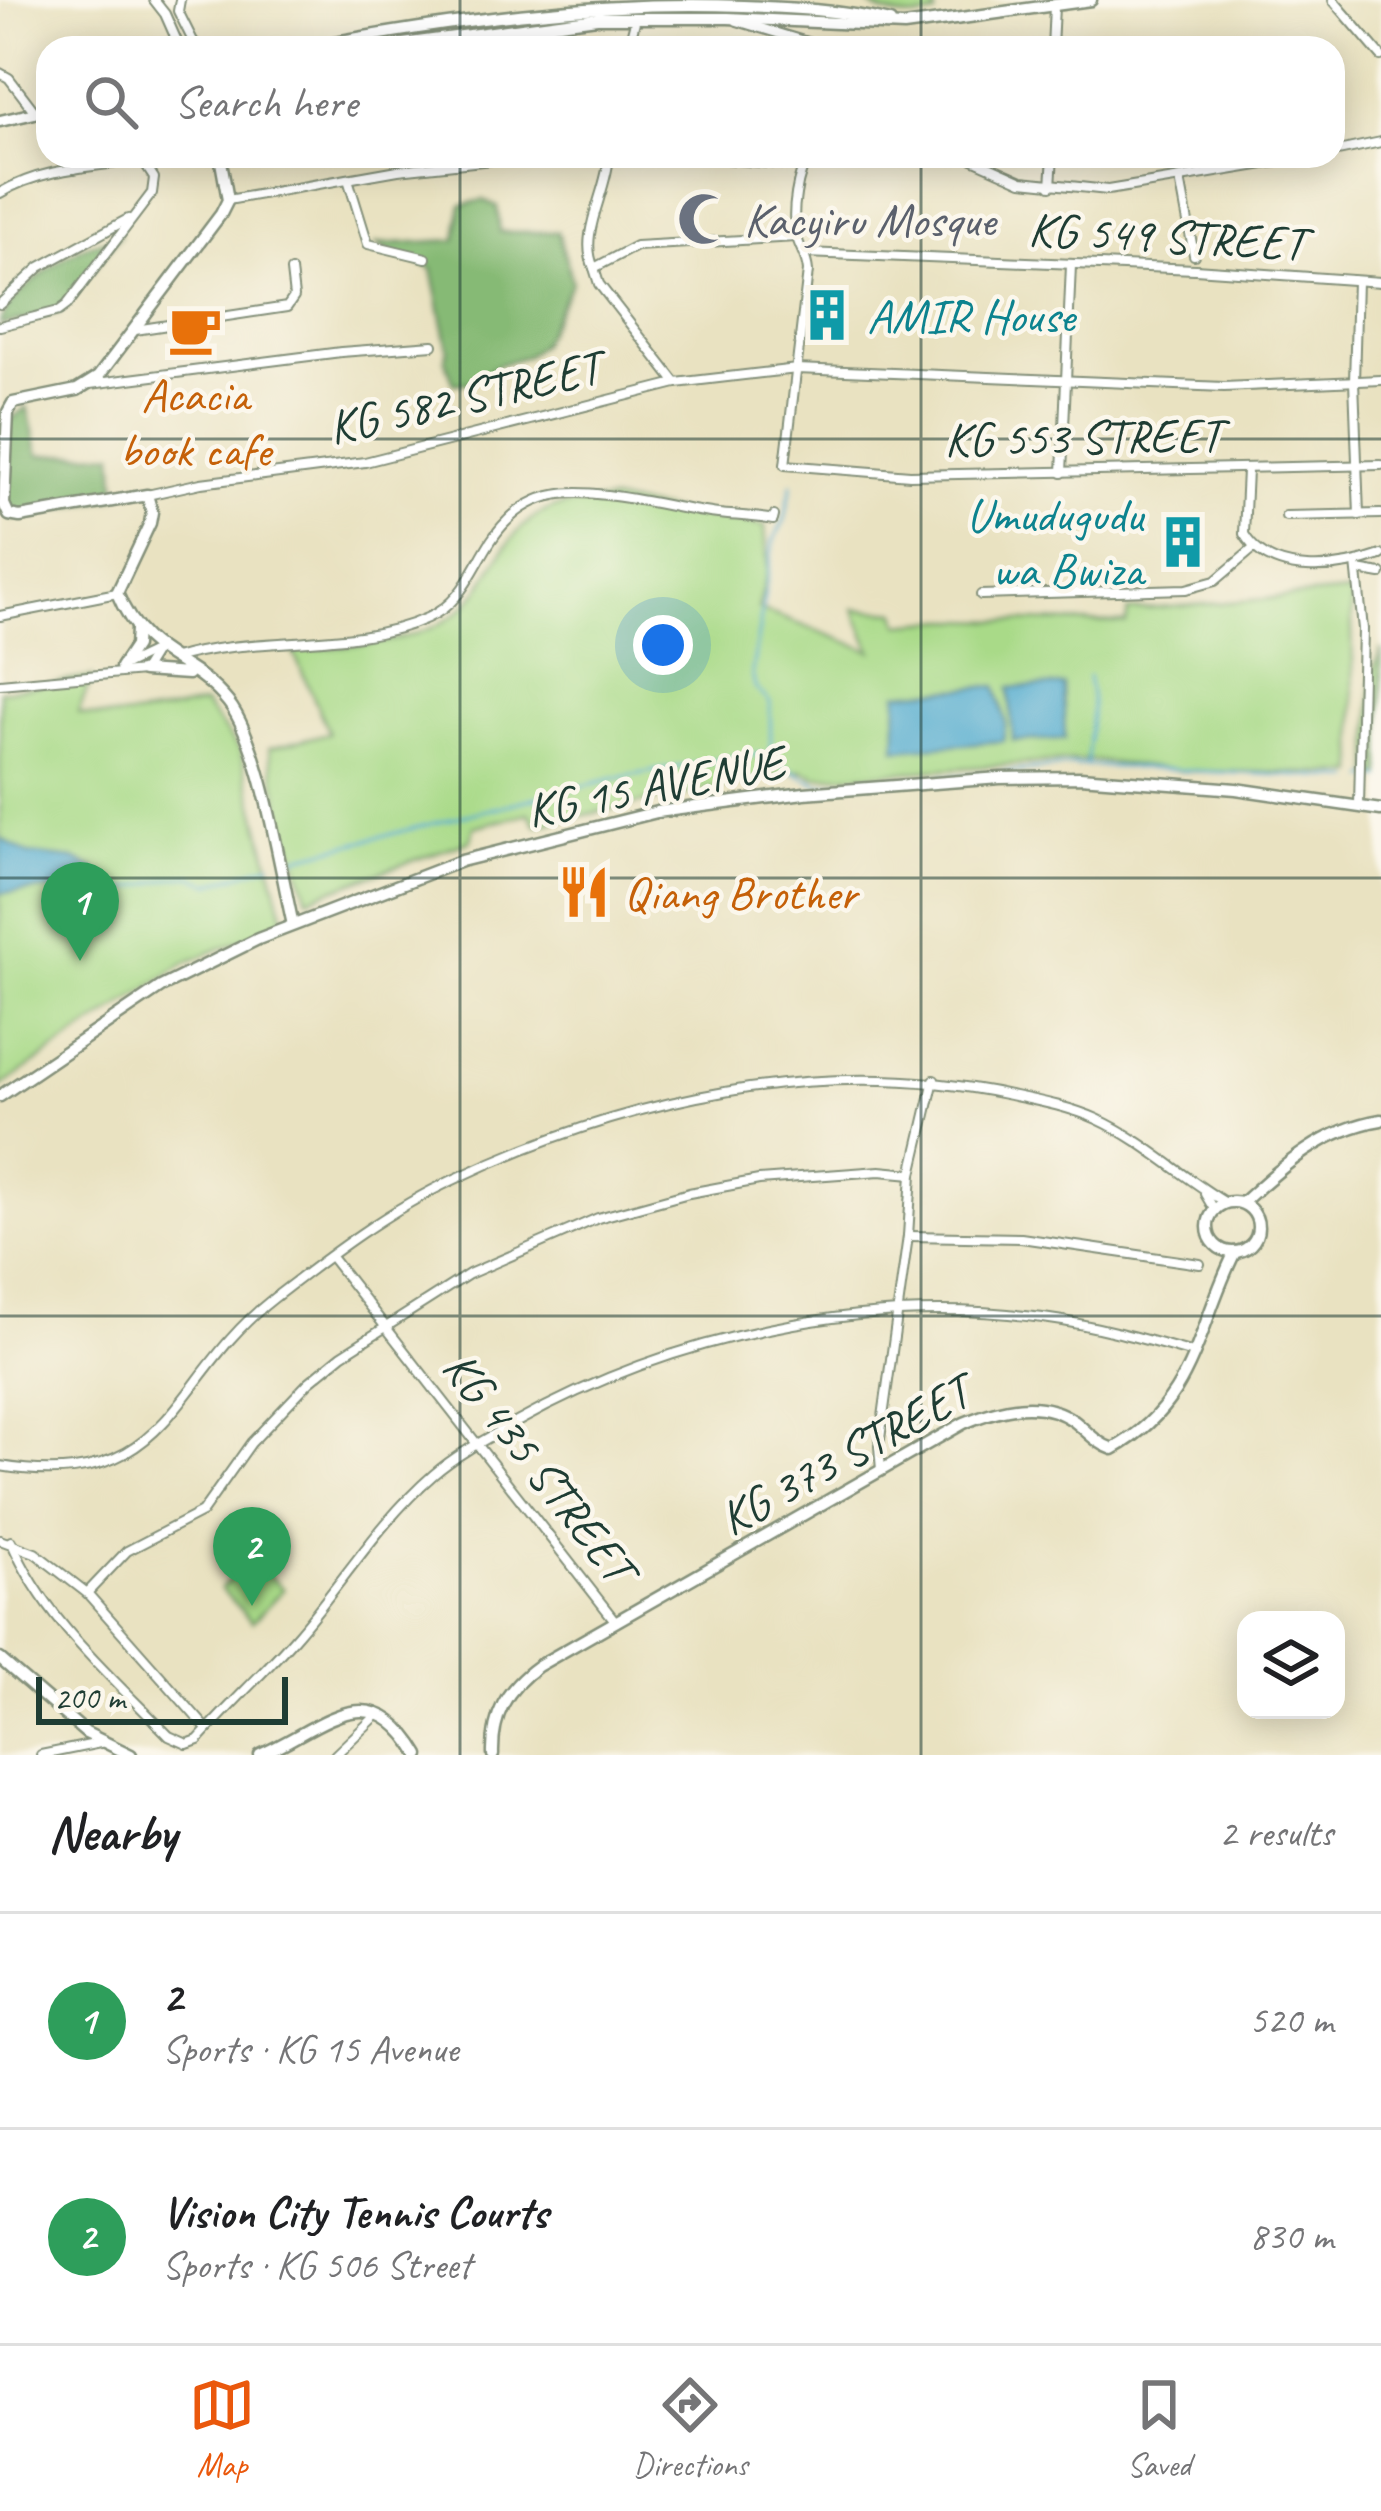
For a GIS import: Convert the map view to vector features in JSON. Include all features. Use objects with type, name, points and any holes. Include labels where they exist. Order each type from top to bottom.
[{"type":"main road","points":[[847,0],[860,14]]},
{"type":"main road","points":[[823,10],[904,26],[1091,0]]},
{"type":"main road","points":[[364,36],[480,19],[597,12],[772,3],[805,10]]},
{"type":"main road","points":[[464,36],[597,12],[728,18],[823,10],[904,26]]},
{"type":"main road","points":[[480,19],[483,33]]},
{"type":"main road","points":[[0,121],[36,113]]},
{"type":"main road","points":[[222,168],[228,200],[90,384],[7,403],[5,517],[147,495],[150,523],[117,593],[135,626],[156,650],[205,680],[232,706],[248,736],[293,925]]},
{"type":"main road","points":[[117,669],[135,646],[135,626]]},
{"type":"main road","points":[[143,671],[181,672],[205,680]]},
{"type":"main road","name":"KG 15 AVENUE","points":[[0,1096],[161,986],[293,925],[461,862],[657,812],[731,800],[1000,778],[1080,777],[1198,785],[1381,810]]},
{"type":"main road","points":[[1247,1208],[1259,1187],[1287,1161],[1343,1130],[1381,1120]]},
{"type":"main road","points":[[1228,1269],[1222,1250],[1209,1235],[1209,1222],[1220,1207],[1247,1208]]},
{"type":"main road","points":[[1193,1353],[1235,1252],[1256,1239],[1258,1226],[1247,1208]]},
{"type":"main road","points":[[1222,1250],[1235,1252]]},
{"type":"main road","name":"KG 373 STREET","points":[[616,1622],[964,1423],[999,1409],[1050,1409],[1113,1449],[1167,1407],[1193,1353]]},
{"type":"main road","name":"KG 435 STREET","points":[[493,1755],[498,1709],[520,1679],[616,1622]]},
{"type":"main road","points":[[2,1664],[100,1742],[131,1755]]},
{"type":"main road","points":[[260,1755],[344,1712],[362,1708],[392,1720],[419,1755]]},
{"type":"street","points":[[154,0],[182,36]]},
{"type":"street","points":[[168,0],[179,6],[188,36]]},
{"type":"street","points":[[1334,0],[1381,56]]},
{"type":"street","points":[[1053,36],[1054,6]]},
{"type":"street","points":[[631,36],[636,16]]},
{"type":"street","points":[[728,18],[787,36]]},
{"type":"street","points":[[0,74],[36,106]]},
{"type":"street","points":[[1345,150],[1381,142]]},
{"type":"street","points":[[0,193],[18,182],[87,168]]},
{"type":"street","points":[[0,326],[67,305],[152,193],[154,178],[147,168]]},
{"type":"street","points":[[228,200],[435,168]]},
{"type":"street","points":[[607,168],[587,254],[599,284],[676,383]]},
{"type":"street","points":[[796,368],[805,311],[806,253],[796,237],[802,168]]},
{"type":"street","points":[[989,168],[1051,186],[1108,190],[1244,168]]},
{"type":"street","points":[[1051,186],[1052,168]]},
{"type":"street","points":[[348,179],[368,244],[426,258]]},
{"type":"street","points":[[1180,179],[1195,255]]},
{"type":"street","points":[[0,304],[40,267],[133,217]]},
{"type":"street","points":[[594,268],[636,246],[796,237]]},
{"type":"street","name":"KG 549 STREET","points":[[806,253],[1381,282]]},
{"type":"street","points":[[1062,472],[1070,265]]},
{"type":"street","points":[[133,330],[287,307],[294,297],[291,271]]},
{"type":"street","points":[[1357,280],[1354,381],[1359,515]]},
{"type":"street","points":[[90,384],[433,345]]},
{"type":"street","name":"KG 582 STREET","points":[[147,495],[201,482],[365,462],[676,383],[796,368],[1224,387],[1381,380]]},
{"type":"street","name":"KG 553 STREET","points":[[796,368],[785,465],[910,475],[1381,465]]},
{"type":"street","points":[[1247,470],[1244,534],[1262,556],[1309,567],[1357,567],[1381,574]]},
{"type":"street","points":[[171,659],[219,647],[372,633],[427,619],[448,607],[506,522],[528,505],[556,494],[773,520],[774,516]]},
{"type":"street","points":[[1286,516],[1381,514]]},
{"type":"street","points":[[981,595],[1186,590],[1215,580],[1254,548]]},
{"type":"street","points":[[1357,567],[1381,554]]},
{"type":"street","points":[[1357,567],[1363,628],[1358,806]]},
{"type":"street","points":[[0,616],[117,593]]},
{"type":"street","points":[[117,669],[156,650]]},
{"type":"street","points":[[0,684],[117,669],[143,671],[156,650]]},
{"type":"street","points":[[881,1473],[879,1446],[912,1174],[934,1081]]},
{"type":"street","points":[[0,1466],[26,1471],[71,1469],[136,1448],[164,1425],[227,1344],[270,1301],[386,1216],[522,1150],[652,1107],[716,1093],[817,1082],[934,1081],[1023,1097],[1095,1118],[1168,1160],[1220,1207]]},
{"type":"street","points":[[88,1593],[127,1551],[202,1512],[281,1409],[342,1355],[469,1274],[598,1218],[689,1193],[759,1180],[880,1171],[912,1174]]},
{"type":"street","points":[[908,1236],[1021,1238],[1200,1264]]},
{"type":"street","name":"KG 435 STREET","points":[[331,1257],[616,1622]]},
{"type":"street","points":[[6,1540],[38,1595],[76,1643],[170,1736],[187,1744],[198,1740],[299,1633],[379,1528],[436,1473],[478,1443],[573,1392],[664,1357],[789,1324],[896,1314],[1040,1317],[1098,1326],[1193,1353]]},
{"type":"street","points":[[6,1540],[51,1563],[88,1593],[207,1729]]},
{"type":"street","points":[[335,1755],[379,1713]]},
{"type":"street","points":[[41,1755],[100,1742]]},
{"type":"green space","points":[[862,0],[933,0],[936,15],[897,16]]},
{"type":"green space","points":[[483,200],[497,206],[500,232],[558,232],[572,282],[540,345],[467,383],[454,384],[445,360],[448,349],[432,269],[377,244],[456,240],[461,205]]},
{"type":"green space","points":[[119,236],[58,313],[0,325],[21,293],[60,261]]},
{"type":"green space","points":[[27,407],[39,455],[114,453],[117,497],[12,519],[2,509],[6,423]]},
{"type":"green space","points":[[613,501],[765,526],[768,570],[758,609],[872,651],[854,609],[897,612],[900,624],[948,620],[1126,623],[1128,611],[1351,592],[1356,774],[1182,771],[1087,760],[818,777],[801,770],[537,825],[529,813],[474,827],[471,840],[308,898],[280,807],[269,748],[329,733],[293,651],[382,642],[426,630],[469,602],[513,537],[536,516],[562,506]]},
{"type":"green space","points":[[1381,649],[1381,775],[1371,775],[1372,675]]},
{"type":"green space","points":[[92,677],[78,713],[126,717],[204,704],[240,750],[285,922],[185,963],[0,1087],[0,691]]},
{"type":"green space","points":[[250,1558],[283,1589],[252,1622],[221,1589]]},
{"type":"water","points":[[1063,685],[1065,739],[1013,741],[1009,688]]},
{"type":"water","points":[[996,686],[1006,723],[1003,741],[896,749],[898,693]]},
{"type":"water","points":[[0,838],[28,854],[74,859],[96,870],[110,894],[106,902],[84,912],[60,889],[0,893]]},
{"type":"waterway","points":[[771,757],[770,702],[755,688],[752,672],[773,542],[785,519],[792,484]]},
{"type":"waterway","points":[[1087,764],[1092,703],[1088,676]]},
{"type":"waterway","points":[[286,860],[611,779],[734,757],[761,754],[820,785],[984,774]]},
{"type":"waterway","points":[[999,773],[1077,765],[1353,779]]},
{"type":"waterway","points":[[1367,778],[1381,778]]},
{"type":"waterway","points":[[120,891],[176,877],[192,876],[210,884],[271,864]]},
{"type":"place","name":"Kacyiru Mosque","points":[[704,219]]},
{"type":"place","name":"AMIR House","points":[[827,315]]},
{"type":"place","name":"Acacia book cafe","points":[[195,330]]},
{"type":"place","name":"Umudugudu wa Bwiza","points":[[1183,542]]},
{"type":"place","name":"Qiang Brother","points":[[584,892]]},
{"type":"place","name":"2","points":[[80,961]]},
{"type":"place","name":"Vision City Tennis Courts","points":[[252,1606]]}]
